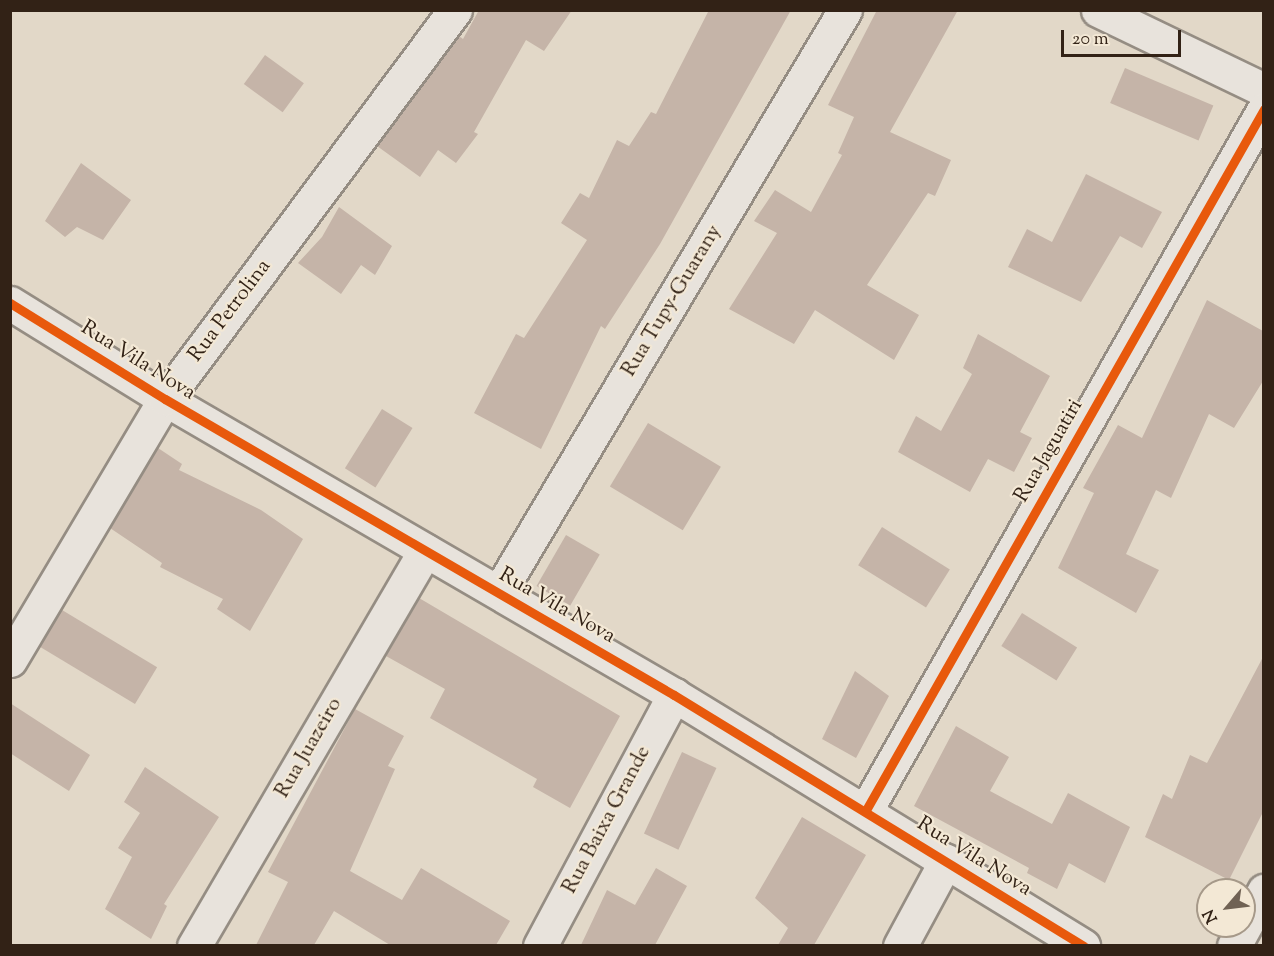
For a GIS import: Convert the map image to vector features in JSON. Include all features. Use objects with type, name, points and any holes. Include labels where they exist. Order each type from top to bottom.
[{"type":"street","name":"Rua Petrolina","points":[[10,660],[165,399],[455,10]]},
{"type":"street","name":"Rua Tupy-Guarany","points":[[499,592],[845,10]]},
{"type":"street","points":[[1098,10],[1263,90]]},
{"type":"street","name":"Rua Jaguatiri","points":[[866,810],[1263,109]]},
{"type":"street","name":"Rua Vila Nova","points":[[10,303],[165,399],[674,695],[866,810],[1083,945]]},
{"type":"street","name":"Rua Juazeiro","points":[[194,945],[425,550]]},
{"type":"street","name":"Rua Baixa Grande","points":[[540,945],[674,695]]},
{"type":"street","points":[[900,945],[946,861]]},
{"type":"street","points":[[1234,945],[1263,891]]},
{"type":"building","points":[[479,10],[572,10],[544,51],[526,40],[474,132],[478,134],[456,163],[438,150],[420,177],[377,146],[459,36],[463,39]]},
{"type":"building","points":[[709,10],[791,10],[660,244],[605,329],[601,326],[541,449],[474,413],[516,334],[524,338],[587,240],[561,223],[580,193],[589,198],[617,140],[629,146],[651,112],[656,114]]},
{"type":"building","points":[[877,10],[958,10],[890,132],[951,160],[935,196],[928,193],[867,285],[919,315],[894,360],[815,310],[794,344],[729,309],[777,233],[754,221],[775,190],[811,212],[842,155],[838,153],[854,117],[828,105]]},
{"type":"building","points":[[265,55],[304,83],[283,112],[244,84]]},
{"type":"building","points":[[1125,68],[1213,106],[1199,140],[1110,103]]},
{"type":"building","points":[[81,163],[131,200],[103,240],[77,227],[65,237],[45,221]]},
{"type":"building","points":[[1086,174],[1162,212],[1142,248],[1120,236],[1081,302],[1008,267],[1027,229],[1052,242]]},
{"type":"building","points":[[339,207],[392,246],[375,275],[361,265],[341,294],[298,263],[322,237]]},
{"type":"building","points":[[1207,300],[1263,331],[1263,381],[1234,428],[1209,414],[1171,498],[1156,490],[1126,554],[1159,570],[1136,613],[1058,568],[1094,493],[1083,488],[1118,425],[1142,438]]},
{"type":"building","points":[[978,334],[1050,376],[1020,432],[1032,438],[1014,472],[988,459],[970,492],[898,452],[916,416],[941,431],[972,374],[963,368]]},
{"type":"building","points":[[382,409],[413,428],[375,487],[345,468]]},
{"type":"building","points":[[648,423],[721,467],[683,530],[610,486]]},
{"type":"building","points":[[158,448],[182,464],[179,470],[261,510],[303,539],[250,631],[217,609],[223,599],[160,567],[162,563],[110,528]]},
{"type":"building","points":[[882,527],[950,569],[926,608],[858,565]]},
{"type":"building","points":[[566,535],[600,554],[570,606],[536,586]]},
{"type":"building","points":[[419,598],[620,716],[570,808],[533,787],[537,779],[430,718],[445,689],[386,656]]},
{"type":"building","points":[[62,610],[157,667],[135,704],[40,647]]},
{"type":"building","points":[[1022,613],[1077,647],[1056,681],[1001,646]]},
{"type":"building","points":[[1263,657],[1263,812],[1230,878],[1225,878],[1145,837],[1163,794],[1172,799],[1190,755],[1207,763]]},
{"type":"building","points":[[855,671],[889,696],[856,758],[822,739]]},
{"type":"building","points":[[10,703],[90,755],[69,791],[10,753]]},
{"type":"building","points":[[355,709],[404,736],[388,766],[395,769],[350,871],[402,900],[421,868],[510,921],[496,945],[390,945],[334,911],[314,945],[256,945],[288,882],[268,872]]},
{"type":"building","points":[[956,726],[1009,757],[990,791],[1052,824],[1068,793],[1130,827],[1105,883],[1069,863],[1057,889],[1027,873],[1029,868],[914,806]]},
{"type":"building","points":[[682,752],[716,768],[678,850],[644,834]]},
{"type":"building","points":[[145,767],[219,817],[164,904],[167,906],[151,939],[105,909],[132,857],[118,848],[140,813],[124,802]]},
{"type":"building","points":[[802,817],[866,855],[814,945],[778,945],[788,928],[755,898]]},
{"type":"building","points":[[656,868],[687,886],[655,945],[581,945],[607,890],[635,905]]},
{"type":"cycle path","points":[[866,810],[1264,109]]},
{"type":"cycle path","points":[[10,303],[165,399],[674,695],[1083,946]]}]
